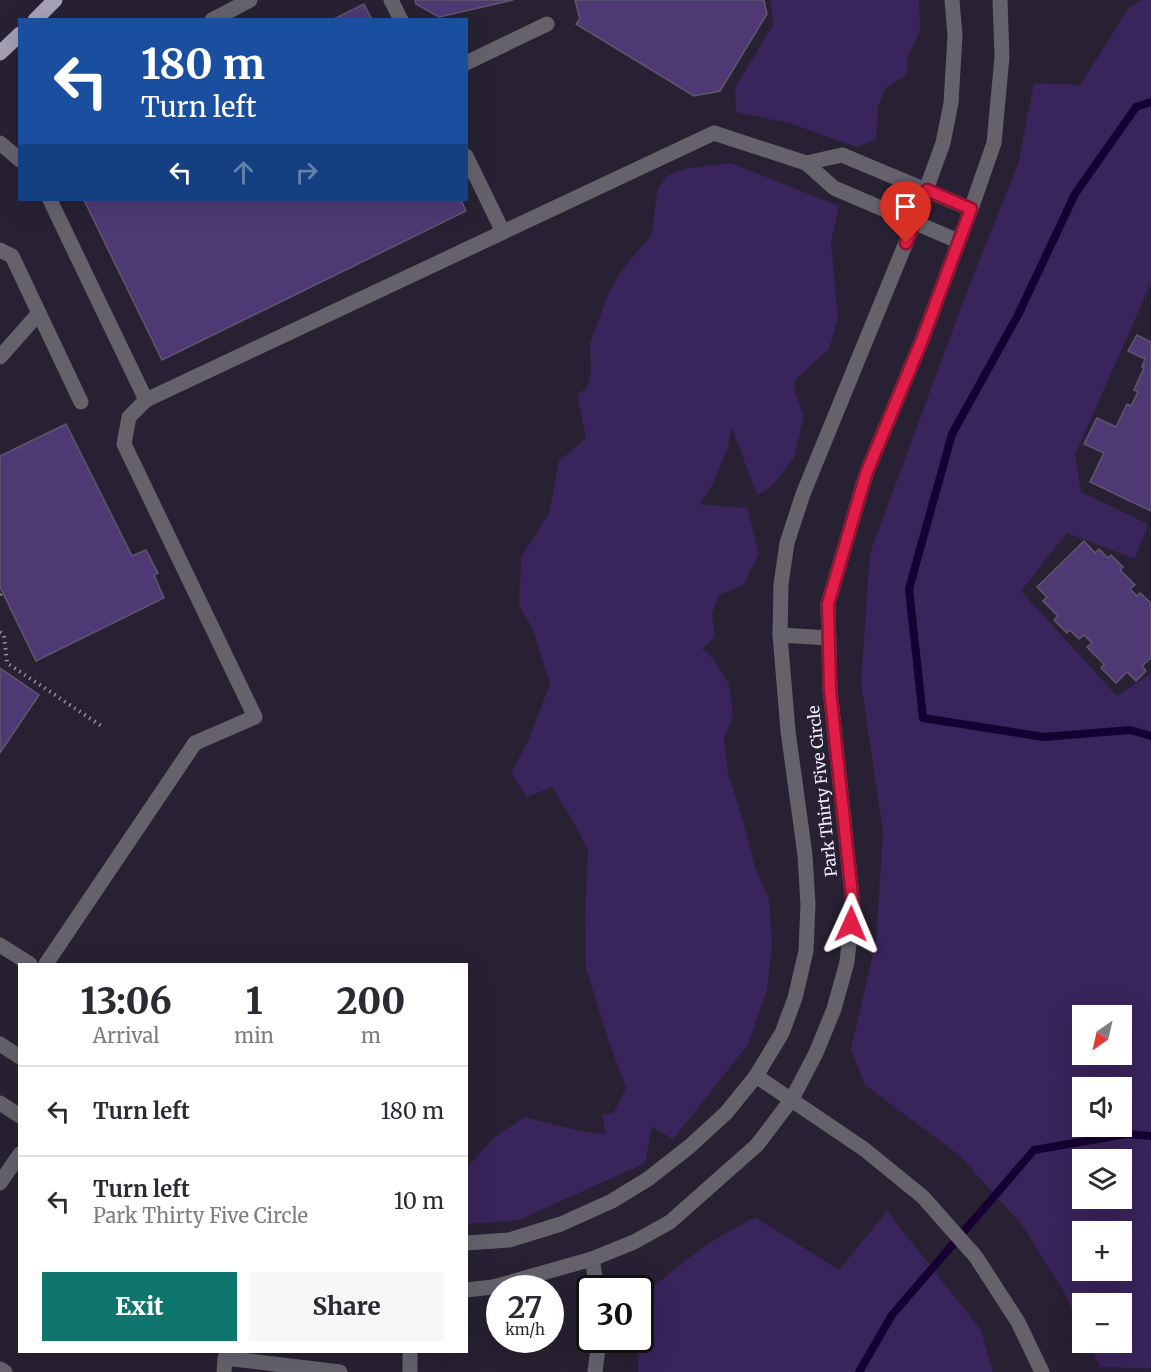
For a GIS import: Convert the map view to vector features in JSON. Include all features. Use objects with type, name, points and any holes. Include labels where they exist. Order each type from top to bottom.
[{"type":"main road","points":[[37,18],[55,0]]},
{"type":"main road","points":[[0,53],[18,36]]},
{"type":"street","points":[[216,18],[250,0]]},
{"type":"street","points":[[392,0],[400,18]]},
{"type":"street","name":"Park Thirty Five Circle","points":[[468,1243],[509,1240],[561,1224],[612,1201],[648,1179],[690,1146],[726,1113],[756,1076],[782,1033],[795,998],[806,951],[808,905],[805,855],[788,730],[780,635],[781,584],[787,543],[803,494],[914,223],[943,143],[951,103],[955,36],[951,0]]},
{"type":"street","name":"Park Thirty Five Circle","points":[[468,1290],[493,1287],[592,1259],[634,1242],[670,1222],[757,1145],[792,1099],[816,1053],[834,1008],[848,962],[853,905],[830,690],[828,604],[866,474],[922,340],[994,142],[1002,57],[1000,0]]},
{"type":"street","points":[[468,62],[547,24]]},
{"type":"street","points":[[47,963],[195,743],[255,717],[124,444],[129,417],[146,400],[714,133],[806,163],[834,188],[958,242]]},
{"type":"street","points":[[0,143],[18,158]]},
{"type":"street","points":[[806,163],[842,155],[971,209]]},
{"type":"street","points":[[468,160],[503,231]]},
{"type":"street","points":[[50,201],[146,400]]},
{"type":"street","points":[[0,250],[12,256],[81,402]]},
{"type":"street","points":[[0,357],[39,314]]},
{"type":"street","points":[[780,635],[829,638]]},
{"type":"street","points":[[0,945],[28,963]]},
{"type":"street","points":[[0,1044],[18,1056]]},
{"type":"street","points":[[756,1076],[864,1149],[923,1197],[976,1257],[1018,1322],[1042,1372]]},
{"type":"street","points":[[0,1103],[18,1115]]},
{"type":"street","points":[[0,1183],[18,1157]]},
{"type":"street","points":[[592,1259],[595,1275]]},
{"type":"street","points":[[410,1353],[410,1372]]},
{"type":"street","points":[[595,1372],[597,1353]]},
{"type":"street","points":[[224,1372],[225,1358],[340,1372]]},
{"type":"street","points":[[0,1369],[5,1372]]},
{"type":"path","points":[[0,632],[4,635],[7,663],[103,727]]},
{"type":"shaded area","points":[[771,0],[919,0],[920,31],[907,58],[907,74],[885,89],[878,107],[876,139],[857,147],[792,124],[736,112],[735,88],[773,25]]},
{"type":"shaded area","points":[[1141,0],[1151,0],[1151,283],[1075,455],[1081,492],[1148,524],[1135,559],[1067,533],[1021,591],[1117,696],[1151,673],[1151,1368],[1100,1367],[1093,1353],[1132,1353],[1132,1293],[1072,1293],[1072,1309],[1063,1290],[1022,1225],[959,1155],[865,1085],[851,1049],[876,941],[883,833],[861,682],[870,553],[971,281],[1018,164],[1034,83],[1080,85],[1128,9]]},
{"type":"shaded area","points":[[731,163],[839,206],[831,242],[838,318],[829,349],[794,381],[796,395],[804,416],[794,458],[771,487],[757,495],[732,428],[728,447],[712,486],[699,504],[747,508],[759,553],[743,585],[718,596],[712,614],[715,637],[702,649],[713,658],[729,684],[733,715],[724,739],[728,773],[755,867],[769,899],[772,945],[767,990],[748,1044],[673,1139],[652,1127],[645,1163],[519,1220],[468,1224],[468,1166],[496,1136],[525,1117],[584,1132],[606,1134],[602,1115],[614,1112],[626,1088],[586,968],[585,918],[588,850],[552,787],[527,797],[511,773],[528,741],[550,684],[533,629],[519,606],[521,557],[549,513],[559,461],[586,438],[577,394],[587,388],[591,373],[590,343],[609,292],[622,270],[652,234],[657,191],[667,176],[688,168]]},
{"type":"shaded area","points":[[887,1211],[981,1330],[993,1372],[638,1372],[639,1353],[654,1353],[654,1286],[707,1244],[755,1217],[839,1270]]},
{"type":"building","points":[[415,0],[513,0],[439,17],[416,4]]},
{"type":"building","points":[[575,0],[764,0],[767,14],[720,91],[694,96],[576,24],[580,19]]},
{"type":"building","points":[[364,4],[371,18],[336,18]]},
{"type":"building","points":[[84,201],[461,201],[466,211],[162,360]]},
{"type":"building","points":[[1137,335],[1151,342],[1151,511],[1090,482],[1104,453],[1084,444],[1097,418],[1116,427],[1127,404],[1131,406],[1138,392],[1134,390],[1144,368],[1142,367],[1145,359],[1128,351]]},
{"type":"building","points":[[66,424],[132,556],[146,550],[158,573],[154,575],[164,598],[36,661],[0,587],[0,456]]},
{"type":"building","points":[[1084,541],[1095,553],[1099,549],[1108,558],[1111,555],[1123,567],[1120,570],[1135,585],[1130,589],[1137,596],[1140,593],[1151,603],[1151,658],[1142,666],[1146,671],[1136,681],[1127,672],[1116,683],[1101,668],[1104,664],[1087,647],[1092,643],[1084,635],[1079,639],[1070,630],[1067,633],[1054,620],[1058,616],[1043,601],[1047,597],[1037,587]]},
{"type":"building","points":[[0,668],[39,695],[0,753]]},
{"type":"waterway","points":[[1151,102],[1136,107],[1075,194],[1018,315],[952,434],[909,589],[923,718],[1044,737],[1130,730],[1151,736]]},
{"type":"waterway","points":[[859,1372],[892,1315],[1034,1150],[1126,1134],[1151,1136]]},
{"type":"route","points":[[851,924],[853,905],[830,690],[828,604],[866,474],[922,340],[971,209],[927,190],[906,243]]}]
